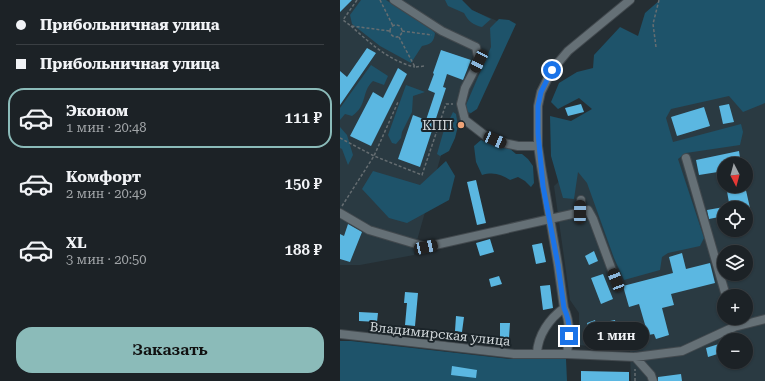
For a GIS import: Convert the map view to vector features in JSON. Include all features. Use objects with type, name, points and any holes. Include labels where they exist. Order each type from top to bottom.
[{"type":"street","points":[[394,0],[442,31],[476,47],[479,61],[465,88],[461,104],[465,120],[487,136],[504,144],[538,146]]},
{"type":"street","points":[[630,0],[568,51],[552,70],[541,92],[538,106],[538,146],[543,186],[558,265],[564,308],[570,327],[567,354],[635,357],[682,351],[734,327],[765,319]]},
{"type":"street","points":[[686,158],[724,289]]},
{"type":"street","points":[[580,212],[581,200]]},
{"type":"street","points":[[340,213],[369,230],[426,247],[550,220],[588,210],[593,219],[616,280]]},
{"type":"street","points":[[537,354],[539,339],[542,333],[564,308]]},
{"type":"street","name":"Владимирская улица","points":[[340,334],[486,352],[514,354],[567,354]]},
{"type":"street","points":[[635,357],[651,375],[653,381]]},
{"type":"path","points":[[357,0],[343,20],[376,48],[403,64],[425,66]]},
{"type":"path","points":[[380,0],[393,26]]},
{"type":"path","points":[[656,47],[653,24],[659,0]]},
{"type":"path","points":[[393,26],[398,25],[402,28],[402,31]]},
{"type":"path","points":[[351,26],[390,31]]},
{"type":"path","points":[[390,31],[393,26]]},
{"type":"path","points":[[390,31],[391,35],[394,37],[399,37]]},
{"type":"path","points":[[402,31],[432,35]]},
{"type":"path","points":[[399,37],[402,31]]},
{"type":"path","points":[[399,37],[415,66]]},
{"type":"path","points":[[340,208],[374,156],[398,102]]},
{"type":"path","points":[[340,138],[374,156],[422,175],[446,104],[461,104]]},
{"type":"shaded area","points":[[340,0],[462,0],[472,10],[511,27],[471,113],[458,126],[451,120],[414,255],[360,265],[340,265]]},
{"type":"shaded area","points":[[361,0],[386,0],[432,30],[435,33],[433,41],[422,46],[411,63],[380,46],[352,24],[350,15]]},
{"type":"shaded area","points":[[445,0],[462,0],[472,10],[491,19],[482,27],[473,24],[464,13],[448,6]]},
{"type":"shaded area","points":[[660,0],[765,0],[765,103],[743,112],[729,96],[671,109],[666,118],[673,142],[741,124],[743,132],[740,145],[686,153],[678,159],[704,238],[700,246],[668,253],[662,257],[660,270],[624,280],[614,258],[587,183],[578,172],[574,199],[563,198],[551,156],[550,116],[571,121],[592,109],[579,98],[558,109],[551,102],[559,83],[577,72],[593,68],[594,55],[620,27],[638,36],[645,13]]},
{"type":"shaded area","points":[[499,19],[509,20],[516,24],[477,109],[471,113],[467,112],[466,105],[491,47],[490,28]]},
{"type":"shaded area","points":[[371,65],[388,76],[384,85],[373,81],[369,85],[363,103],[357,112],[352,116],[345,114],[340,120],[340,108]]},
{"type":"shaded area","points":[[765,82],[765,381],[631,381],[630,350],[579,345],[579,313],[570,300],[554,186],[642,106]]},
{"type":"shaded area","points":[[406,85],[425,92],[413,96],[412,112],[402,132],[401,138],[396,144],[392,143],[388,135]]},
{"type":"shaded area","points":[[453,112],[456,114],[458,126],[455,138],[449,151],[440,156],[437,154],[443,133]]},
{"type":"shaded area","points":[[340,127],[347,135],[353,155],[348,165],[342,149],[340,148]]},
{"type":"shaded area","points":[[481,140],[496,146],[509,148],[516,154],[522,154],[528,159],[533,166],[534,183],[531,187],[518,177],[510,180],[497,174],[482,175],[476,162],[474,146]]},
{"type":"shaded area","points":[[446,161],[455,176],[449,200],[407,223],[389,218],[362,189],[373,171],[420,185]]},
{"type":"shaded area","points":[[340,341],[511,359],[566,359],[567,381],[340,381]]},
{"type":"building","points":[[340,0],[352,0],[340,12]]},
{"type":"building","points":[[367,48],[376,53],[340,105],[340,71],[347,77]]},
{"type":"building","points":[[441,50],[471,60],[463,80],[447,74],[443,87],[446,88],[420,167],[398,159],[413,115],[426,120],[435,93],[428,90]]},
{"type":"building","points":[[398,68],[407,74],[371,146],[350,136],[373,92],[383,98]]},
{"type":"building","points":[[581,104],[584,112],[568,116],[565,108]]},
{"type":"building","points":[[729,104],[734,122],[723,124],[719,106]]},
{"type":"building","points":[[704,107],[710,126],[677,136],[671,117]]},
{"type":"building","points":[[739,151],[740,157],[717,157],[717,172],[699,175],[696,160]]},
{"type":"building","points":[[476,180],[486,223],[477,225],[467,182]]},
{"type":"building","points":[[727,193],[747,193],[748,201],[729,201]]},
{"type":"building","points":[[717,208],[717,217],[709,219],[707,210]]},
{"type":"building","points":[[348,224],[362,232],[350,262],[340,259],[340,234],[344,236]]},
{"type":"building","points":[[490,239],[494,252],[480,256],[476,243]]},
{"type":"building","points":[[542,243],[546,262],[536,264],[532,245]]},
{"type":"building","points":[[594,251],[598,261],[589,265],[585,256]]},
{"type":"building","points":[[682,253],[686,269],[710,263],[715,283],[671,294],[674,305],[662,308],[669,335],[656,339],[654,334],[648,335],[639,304],[629,307],[623,286],[673,273],[669,257]]},
{"type":"building","points":[[603,274],[613,299],[601,304],[591,278]]},
{"type":"building","points":[[499,276],[502,284],[491,287],[489,279]]},
{"type":"building","points":[[550,285],[553,308],[543,310],[540,286]]},
{"type":"building","points":[[405,292],[418,293],[415,326],[405,325],[407,303],[404,303]]},
{"type":"building","points":[[359,312],[378,313],[377,322],[359,321]]},
{"type":"building","points":[[456,316],[464,317],[462,332],[455,331]]},
{"type":"building","points":[[595,320],[596,324],[615,320],[617,331],[591,338],[587,323]]},
{"type":"building","points":[[500,323],[510,323],[509,338],[500,337]]},
{"type":"building","points":[[717,345],[717,354],[708,357],[706,348]]},
{"type":"building","points":[[452,366],[477,370],[476,378],[451,375]]},
{"type":"building","points":[[581,371],[629,372],[629,381],[581,381]]},
{"type":"building","points":[[681,374],[682,381],[658,381],[658,377]]},
{"type":"place","name":"КПП","points":[[461,125]]},
{"type":"route","points":[[552,70],[541,92],[538,106],[538,146],[543,186],[558,265],[564,308],[570,327],[569,336]]}]
